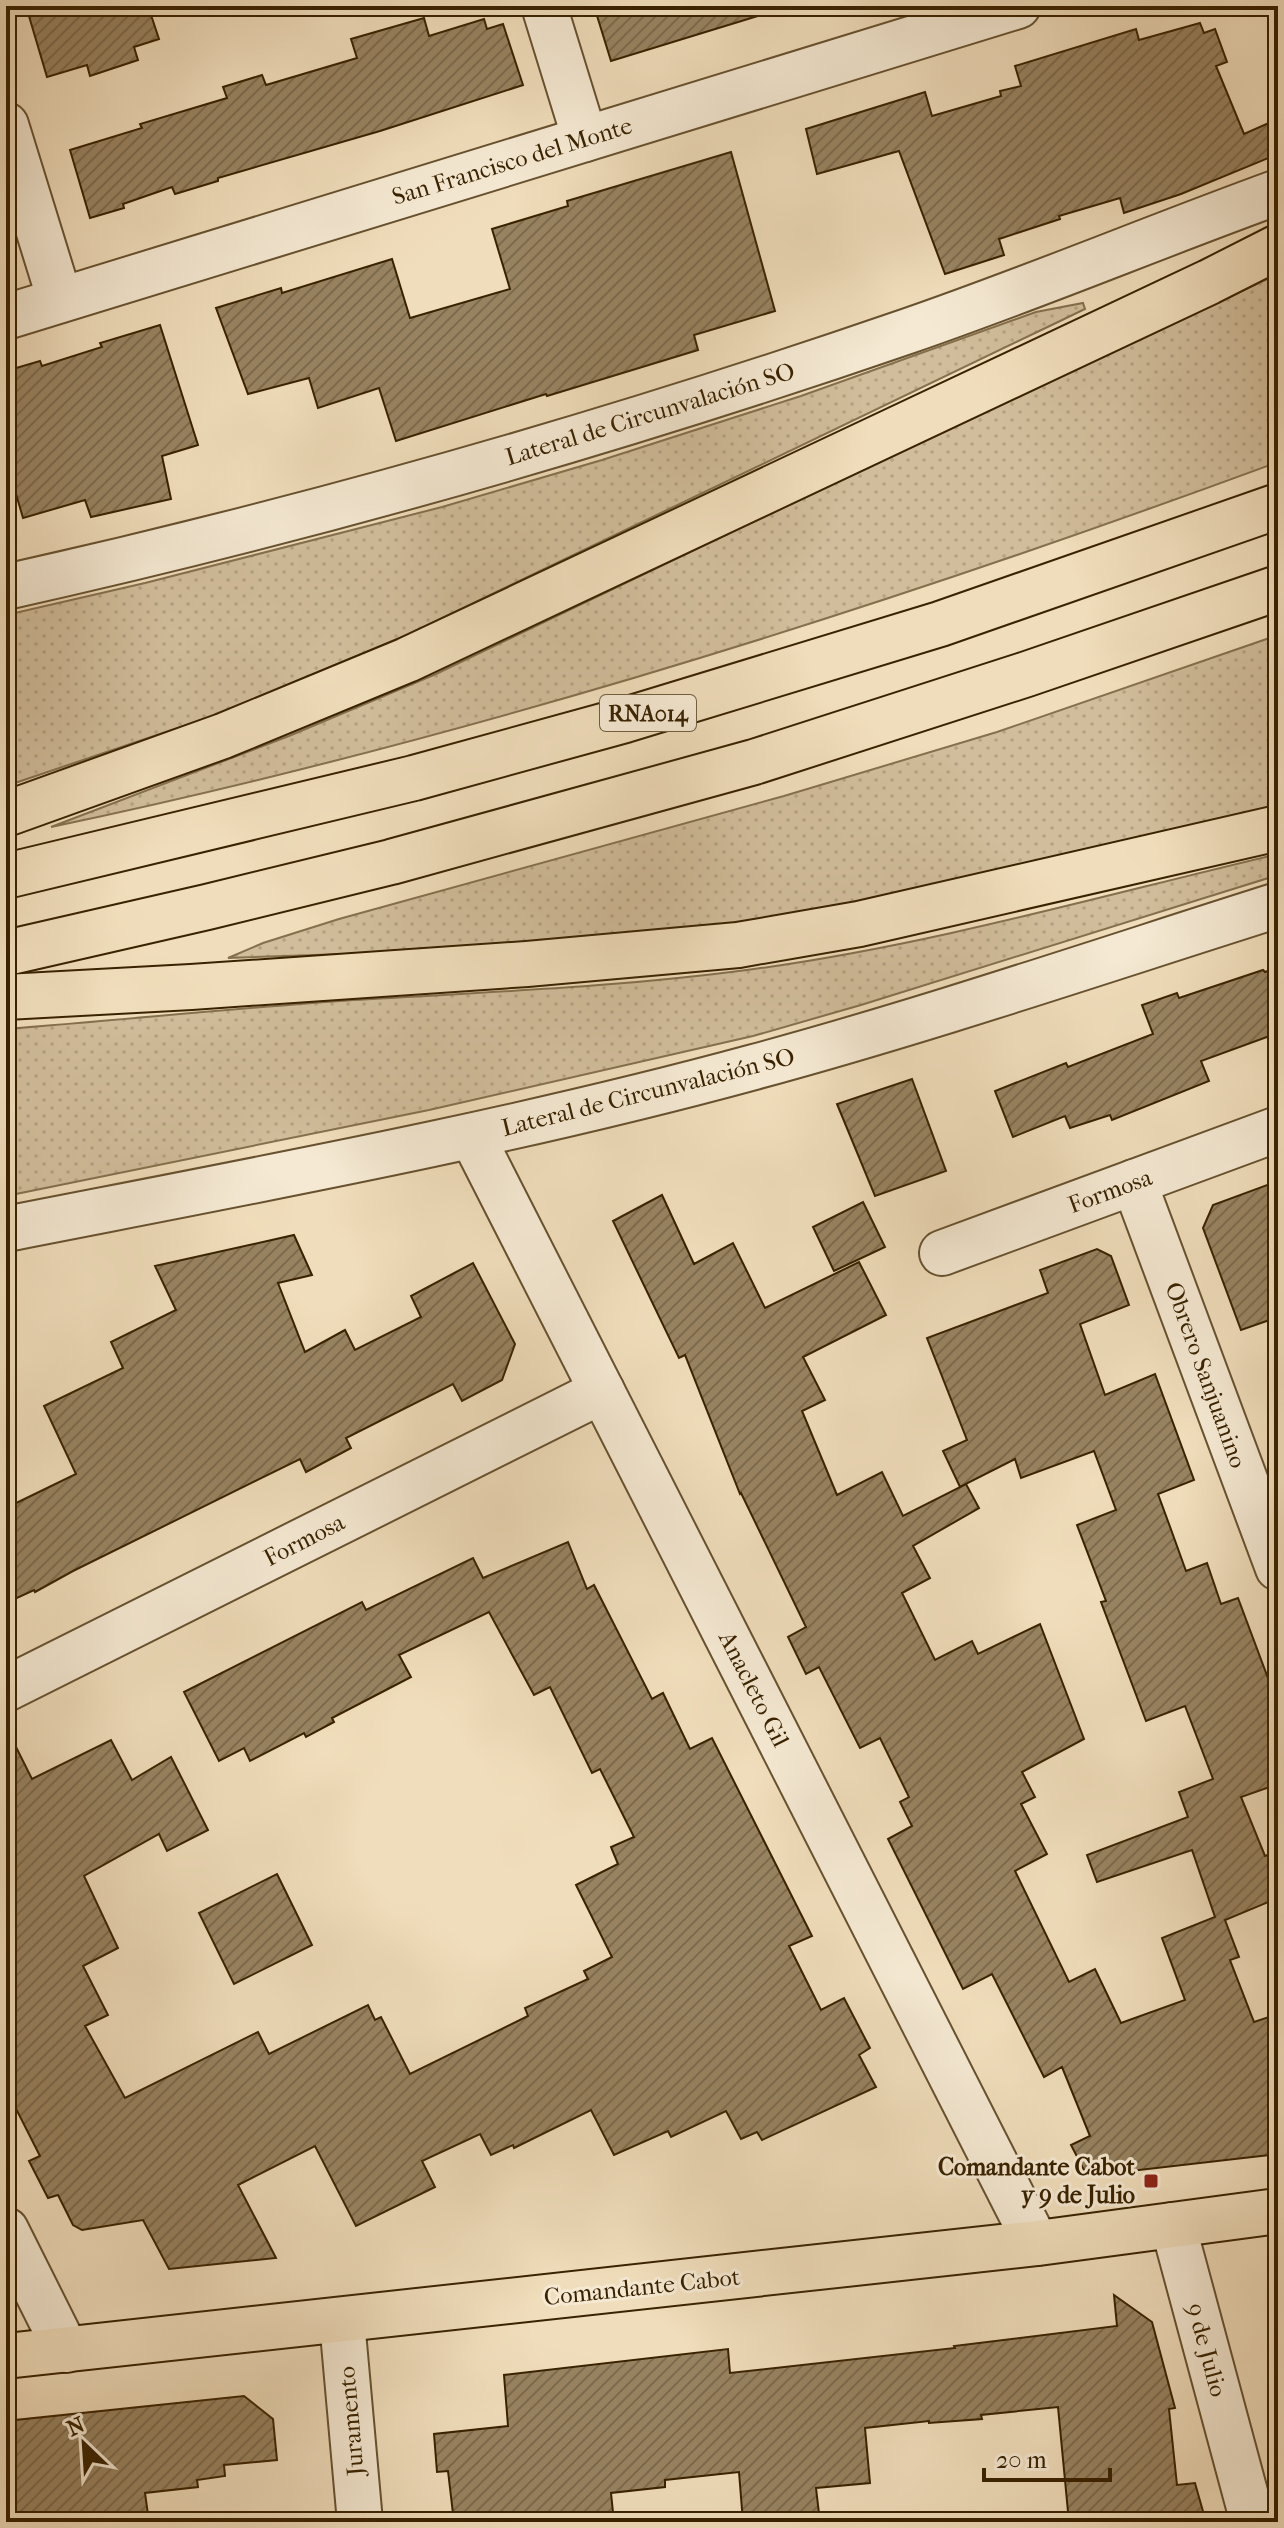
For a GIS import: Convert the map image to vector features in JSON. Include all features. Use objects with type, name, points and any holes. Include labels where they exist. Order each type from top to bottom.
[{"type":"main road","points":[[6,814],[209,742],[407,660],[1278,247]]},
{"type":"main road","name":"RNA014","points":[[6,876],[525,749],[940,624],[1278,506]]},
{"type":"main road","points":[[6,953],[391,862],[741,766],[1027,674],[1278,588]]},
{"type":"main road","points":[[6,997],[527,964],[738,945],[888,918],[1278,828]]},
{"type":"main road","name":"Comandante Cabot","points":[[6,2356],[1036,2243],[1278,2211]]},
{"type":"street","points":[[544,6],[585,139]]},
{"type":"street","name":"San Francisco del Monte","points":[[6,317],[1018,6]]},
{"type":"street","points":[[6,125],[60,300]]},
{"type":"street","name":"Lateral de Circunvalación SO","points":[[6,587],[419,484],[636,421],[980,306],[1278,192]]},
{"type":"street","name":"Lateral de Circunvalación SO","points":[[6,1229],[472,1136],[767,1063],[966,1004],[1278,905]]},
{"type":"street","name":"Formosa","points":[[942,1253],[1278,1129]]},
{"type":"street","name":"Anacleto Gil","points":[[472,1136],[1036,2243]]},
{"type":"street","name":"Obrero Sanjuanino","points":[[1134,1182],[1278,1568]]},
{"type":"street","name":"Formosa","points":[[6,1689],[602,1391]]},
{"type":"street","name":"9 de Julio","points":[[1173,2225],[1253,2522]]},
{"type":"street","points":[[6,2230],[66,2350]]},
{"type":"street","name":"Juramento","points":[[342,2321],[360,2522]]},
{"type":"shaded area","points":[[1278,274],[1278,462],[977,569],[671,667],[362,754],[51,827],[289,736],[436,674]]},
{"type":"shaded area","points":[[1083,303],[1085,309],[409,634],[216,715],[6,786],[6,615],[442,507],[801,396],[1036,312]]},
{"type":"shaded area","points":[[1278,635],[1278,810],[780,919],[539,942],[375,953],[228,958],[263,943],[339,919],[784,796],[997,732]]},
{"type":"shaded area","points":[[1278,854],[1278,875],[753,1036],[429,1110],[6,1196],[6,1029],[310,1003],[604,985],[754,969],[952,933]]},
{"type":"building","points":[[26,6],[148,6],[159,39],[134,47],[138,60],[90,76],[87,65],[47,77]]},
{"type":"building","points":[[594,6],[760,6],[761,15],[611,61]]},
{"type":"building","points":[[424,18],[429,36],[484,19],[487,29],[503,24],[523,85],[218,178],[218,181],[175,194],[172,187],[123,204],[124,208],[90,218],[70,150],[142,128],[140,124],[227,98],[223,87],[262,75],[266,85],[357,58],[351,39]]},
{"type":"building","points":[[1200,23],[1204,33],[1215,29],[1227,62],[1216,66],[1244,134],[1278,119],[1278,154],[1181,194],[1124,213],[1120,198],[1059,216],[1060,219],[999,239],[1004,255],[945,274],[899,151],[817,174],[806,129],[925,92],[932,116],[1001,96],[1000,91],[1021,86],[1015,66],[1136,29],[1139,40]]},
{"type":"building","points":[[731,152],[775,311],[694,335],[698,350],[396,441],[379,388],[318,408],[309,378],[248,394],[216,308],[281,288],[282,293],[392,259],[410,318],[510,289],[492,229],[568,206],[567,201]]},
{"type":"building","points":[[160,325],[198,445],[162,456],[171,499],[91,517],[85,500],[23,518],[14,487],[6,489],[6,371],[40,361],[42,366],[102,347],[100,343]]},
{"type":"building","points":[[1278,967],[1278,1033],[1201,1061],[1209,1081],[1112,1120],[1110,1115],[1070,1128],[1065,1116],[1013,1137],[995,1091],[1153,1034],[1142,1005],[1177,993],[1179,998]]},
{"type":"building","points":[[912,1079],[946,1171],[875,1196],[837,1104]]},
{"type":"building","points":[[1278,1181],[1278,1317],[1241,1330],[1203,1228],[1213,1205]]},
{"type":"building","points":[[662,1195],[694,1264],[733,1243],[765,1308],[859,1262],[886,1315],[803,1357],[825,1400],[802,1411],[837,1495],[882,1472],[903,1516],[966,1484],[979,1508],[913,1546],[930,1578],[902,1593],[935,1660],[972,1641],[978,1654],[1040,1624],[1084,1739],[1022,1772],[1035,1797],[1021,1804],[1047,1854],[1015,1871],[1069,1982],[1095,1969],[1121,2023],[1185,2000],[1162,1938],[1215,1917],[1192,1850],[1097,1882],[1087,1855],[1188,1817],[1179,1792],[1213,1779],[1185,1706],[1146,1721],[1101,1602],[1106,1601],[1077,1525],[1116,1510],[1094,1451],[1021,1478],[1015,1459],[960,1487],[943,1451],[967,1440],[927,1338],[1048,1293],[1040,1270],[1097,1249],[1111,1256],[1129,1305],[1080,1324],[1105,1395],[1155,1374],[1194,1480],[1158,1494],[1186,1571],[1207,1563],[1221,1604],[1238,1598],[1278,1705],[1278,1784],[1241,1797],[1265,1856],[1278,1851],[1278,1898],[1225,1920],[1239,1957],[1230,1960],[1254,2022],[1278,2014],[1278,2154],[1087,2176],[1071,2145],[1090,2136],[1062,2067],[1044,2077],[992,1974],[963,1989],[888,1839],[912,1826],[900,1802],[909,1797],[880,1738],[860,1748],[819,1667],[806,1674],[788,1637],[806,1627],[740,1494],[685,1355],[679,1358],[613,1221]]},
{"type":"building","points":[[863,1202],[885,1247],[834,1271],[813,1227]]},
{"type":"building","points":[[294,1235],[312,1275],[278,1283],[305,1352],[345,1330],[355,1350],[421,1317],[411,1296],[473,1263],[515,1344],[502,1380],[462,1401],[453,1384],[346,1438],[351,1448],[306,1472],[300,1459],[35,1592],[6,1603],[6,1508],[76,1474],[44,1406],[123,1368],[111,1342],[176,1310],[155,1266]]},
{"type":"building","points":[[568,1542],[587,1589],[594,1585],[652,1699],[663,1693],[690,1749],[712,1738],[812,1936],[789,1946],[821,2010],[844,1998],[870,2048],[859,2055],[876,2087],[762,2140],[757,2132],[741,2139],[726,2111],[671,2137],[668,2131],[614,2155],[591,2110],[514,2148],[513,2145],[491,2155],[480,2134],[422,2161],[435,2187],[356,2226],[315,2146],[238,2185],[276,2258],[169,2269],[143,2220],[82,2230],[73,2225],[58,2195],[48,2198],[29,2161],[40,2156],[6,2089],[6,1727],[32,1779],[111,1740],[132,1780],[171,1757],[208,1830],[167,1851],[159,1834],[84,1876],[118,1948],[83,1966],[108,2015],[85,2026],[125,2098],[258,2032],[269,2054],[368,2005],[375,2020],[381,2017],[410,2074],[528,2016],[525,2008],[588,1979],[584,1971],[612,1957],[576,1885],[618,1864],[611,1847],[634,1837],[600,1769],[592,1773],[550,1687],[534,1695],[489,1612],[399,1655],[411,1677],[332,1718],[334,1722],[306,1737],[304,1733],[250,1761],[244,1748],[219,1761],[184,1692],[362,1602],[366,1610],[473,1558],[483,1578]]},
{"type":"building","points":[[277,1874],[312,1945],[234,1984],[199,1913]]},
{"type":"building","points":[[1114,2295],[1152,2322],[1175,2408],[1169,2409],[1177,2485],[1195,2483],[1206,2522],[1069,2522],[1058,2407],[981,2415],[982,2419],[865,2428],[870,2483],[816,2488],[820,2522],[743,2522],[739,2472],[665,2480],[665,2487],[611,2493],[614,2522],[454,2522],[448,2471],[437,2472],[434,2434],[508,2426],[504,2375],[728,2349],[730,2373],[955,2348],[1117,2326]]},
{"type":"building","points":[[244,2396],[273,2419],[277,2460],[224,2465],[225,2476],[197,2480],[198,2487],[145,2493],[149,2522],[6,2522],[6,2421]]},
{"type":"place","name":"Comandante Cabot y 9 de Julio","points":[[1151,2181]]}]
